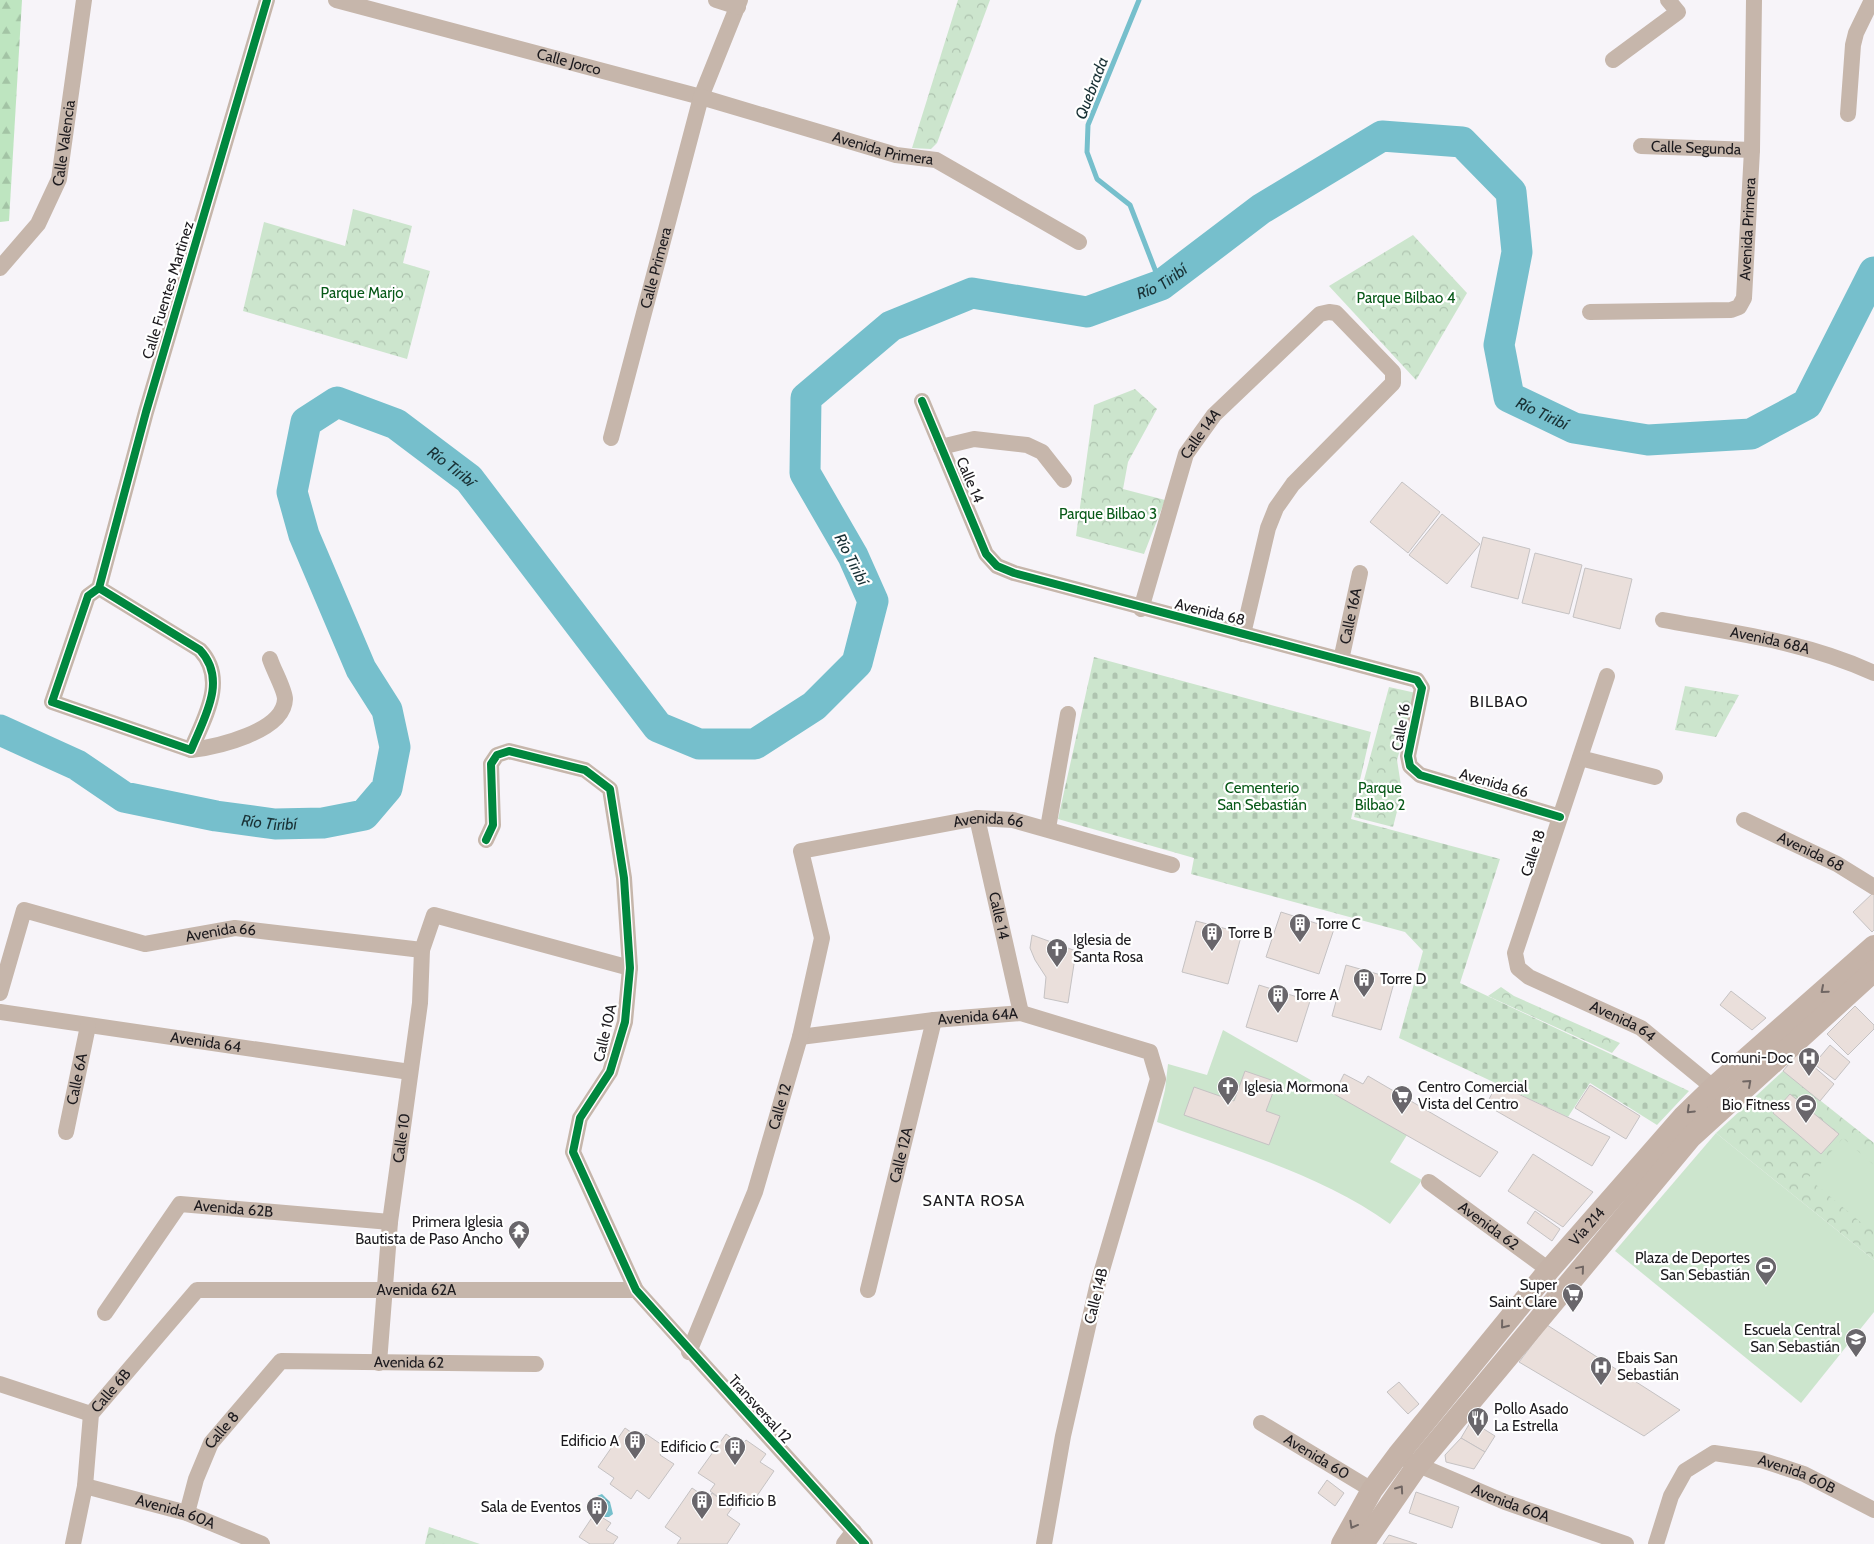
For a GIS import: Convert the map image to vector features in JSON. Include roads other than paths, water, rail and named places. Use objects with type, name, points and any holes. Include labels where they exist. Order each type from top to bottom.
[{"type":"main road","name":"Vía 214","points":[[1363,1544],[1407,1460],[1549,1270],[1683,1117],[1721,1094],[1866,977],[1874,946]]},
{"type":"main road","name":"Vía 214","points":[[1342,1544],[1372,1490],[1407,1460],[1691,1137],[1721,1094]]},
{"type":"street","name":"Calle Valencia","points":[[0,268],[38,224],[59,179],[84,0]]},
{"type":"street","name":"Calle Fuentes Martìnez","points":[[191,750],[52,702],[88,596],[98,588],[146,412],[267,0]]},
{"type":"street","name":"Calle Jorco","points":[[336,0],[701,97]]},
{"type":"street","points":[[701,97],[739,3],[716,0]]},
{"type":"street","points":[[1613,60],[1678,12],[1668,0]]},
{"type":"street","name":"Avenida Primera","points":[[1590,312],[1731,310],[1739,306],[1744,298],[1752,150],[1754,0]]},
{"type":"street","points":[[1848,114],[1852,45],[1872,0]]},
{"type":"street","name":"Avenida Primera","points":[[701,97],[896,155],[936,160],[1079,242]]},
{"type":"street","name":"Calle Primera","points":[[611,438],[701,97]]},
{"type":"street","name":"Calle Segunda","points":[[1641,146],[1752,150]]},
{"type":"street","name":"Calle 14A","points":[[1141,608],[1178,476],[1186,454],[1196,438],[1214,415],[1320,314],[1336,313],[1394,372],[1393,383],[1293,484],[1276,508],[1268,528],[1243,634]]},
{"type":"street","name":"Calle 14","points":[[922,400],[986,554],[998,566]]},
{"type":"street","points":[[941,447],[974,439],[1027,445],[1042,452],[1064,480]]},
{"type":"street","name":"Avenida 68","points":[[998,566],[1014,573],[1141,608],[1417,680]]},
{"type":"street","name":"Calle 16A","points":[[1341,660],[1360,573]]},
{"type":"street","points":[[98,588],[200,650],[209,660],[213,696],[191,750],[211,748],[261,731],[281,710],[285,699],[270,659]]},
{"type":"street","name":"Avenida 68A","points":[[1663,620],[1786,642],[1830,654],[1874,674]]},
{"type":"street","name":"Calle 18","points":[[1515,953],[1607,676]]},
{"type":"street","name":"Calle 16","points":[[1417,680],[1422,688],[1408,756],[1410,766],[1420,775]]},
{"type":"street","points":[[1048,828],[1068,714]]},
{"type":"street","name":"Calle 10A","points":[[486,840],[493,825],[491,764],[497,755],[509,751],[584,770],[610,789],[624,878],[630,968],[625,1022],[610,1072],[580,1118],[573,1152],[636,1290]]},
{"type":"street","points":[[1580,758],[1655,777]]},
{"type":"street","name":"Avenida 66","points":[[1420,775],[1560,817]]},
{"type":"street","name":"Calle 14","points":[[977,818],[1022,1013]]},
{"type":"street","name":"Avenida 66","points":[[801,851],[977,818],[1014,820],[1048,828],[1172,865]]},
{"type":"street","name":"Avenida 68","points":[[1744,820],[1837,864],[1874,886]]},
{"type":"street","name":"Calle 12","points":[[689,1352],[755,1192],[800,1037],[822,938],[801,851]]},
{"type":"street","name":"Avenida 66","points":[[0,993],[24,910],[145,944],[235,928],[422,950]]},
{"type":"street","name":"Calle 10","points":[[379,1363],[390,1222],[420,1003],[422,950],[434,915],[630,968]]},
{"type":"street","name":"Avenida 64","points":[[1515,953],[1518,968],[1529,977],[1641,1028],[1721,1094]]},
{"type":"street","name":"Avenida 64","points":[[0,1012],[410,1072]]},
{"type":"street","name":"Avenida 64A","points":[[800,1037],[934,1020],[1022,1013],[1150,1052]]},
{"type":"street","name":"Calle 12A","points":[[868,1290],[934,1020]]},
{"type":"street","name":"Calle 6A","points":[[66,1132],[88,1026]]},
{"type":"street","name":"Calle 14B","points":[[1044,1544],[1063,1436],[1097,1287],[1158,1079],[1150,1052]]},
{"type":"street","name":"Avenida 62","points":[[1429,1182],[1549,1270]]},
{"type":"street","name":"Avenida 62B","points":[[105,1313],[180,1204],[390,1222]]},
{"type":"street","name":"Avenida 62A","points":[[197,1290],[636,1290]]},
{"type":"street","name":"Calle 6B","points":[[74,1544],[85,1486],[91,1414],[197,1290]]},
{"type":"street","name":"Transversal 12","points":[[636,1290],[849,1538],[865,1544]]},
{"type":"street","name":"Avenida 62","points":[[281,1361],[536,1364]]},
{"type":"street","name":"Calle 8","points":[[187,1513],[196,1479],[211,1444],[281,1361]]},
{"type":"street","points":[[0,1384],[91,1414]]},
{"type":"street","name":"Avenida 60","points":[[1261,1423],[1372,1490]]},
{"type":"street","name":"Avenida 60B","points":[[1656,1544],[1671,1496],[1685,1471],[1714,1453],[1761,1460],[1804,1474],[1874,1510]]},
{"type":"street","name":"Avenida 60A","points":[[1407,1460],[1505,1502],[1626,1544]]},
{"type":"street","name":"Avenida 60A","points":[[85,1486],[187,1513],[262,1544]]},
{"type":"water","points":[[602,1494],[610,1502],[613,1514],[609,1517],[605,1517],[592,1506],[597,1496]]},
{"type":"waterway","name":"Quebrada","points":[[1139,0],[1088,125],[1087,152],[1097,179],[1130,205],[1161,285]]},
{"type":"waterway","name":"Río Tiribí","points":[[0,730],[77,765],[124,797],[216,816],[275,824],[323,823],[364,815],[387,788],[395,747],[387,710],[361,669],[304,535],[292,492],[306,422],[337,402],[396,424],[469,479],[658,727],[699,744],[755,744],[814,706],[857,663],[873,601],[853,556],[805,473],[806,398],[891,326],[972,293],[1087,312],[1161,285],[1261,209],[1382,136],[1462,142],[1511,192],[1517,252],[1499,345],[1509,397],[1574,428],[1648,440],[1751,434],[1807,404],[1874,272]]},
{"type":"place","name":"Torre C","points":[[1300,943]]},
{"type":"place","name":"Torre B","points":[[1212,952]]},
{"type":"place","name":"Iglesia de Santa Rosa","points":[[1057,968]]},
{"type":"place","name":"Torre D","points":[[1364,998]]},
{"type":"place","name":"Torre A","points":[[1278,1014]]},
{"type":"place","name":"Comuni-Doc","points":[[1809,1077]]},
{"type":"place","name":"Iglesia Mormona","points":[[1228,1106]]},
{"type":"place","name":"Centro Comercial Vista del Centro","points":[[1402,1115]]},
{"type":"place","name":"Bio Fitness","points":[[1806,1124]]},
{"type":"place","name":"Primera Iglesia Bautista de Paso Ancho","points":[[519,1250]]},
{"type":"place","name":"Plaza de Deportes San Sebastián","points":[[1766,1286]]},
{"type":"place","name":"Super Saint Clare","points":[[1573,1313]]},
{"type":"place","name":"Escuela Central San Sebastián","points":[[1856,1358]]},
{"type":"place","name":"Ebais San Sebastián","points":[[1601,1386]]},
{"type":"place","name":"Pollo Asado La Estrella","points":[[1478,1437]]},
{"type":"place","name":"Edificio A","points":[[635,1460]]},
{"type":"place","name":"Edificio C","points":[[735,1466]]},
{"type":"place","name":"Edificio B","points":[[702,1520]]},
{"type":"place","name":"Sala de Eventos","points":[[597,1526]]},
{"type":"district","name":"BILBAO","points":[[1499,701]]},
{"type":"district","name":"SANTA ROSA","points":[[974,1200]]},
{"type":"park label","name":"Parque Marjo","points":[[362,293]]},
{"type":"park label","name":"Parque Bilbao 4","points":[[1406,298]]},
{"type":"park label","name":"Parque Bilbao 3","points":[[1108,514]]},
{"type":"park label","name":"Cementerio San Sebastián","points":[[1262,796]]},
{"type":"park label","name":"Parque Bilbao 2","points":[[1380,796]]}]
